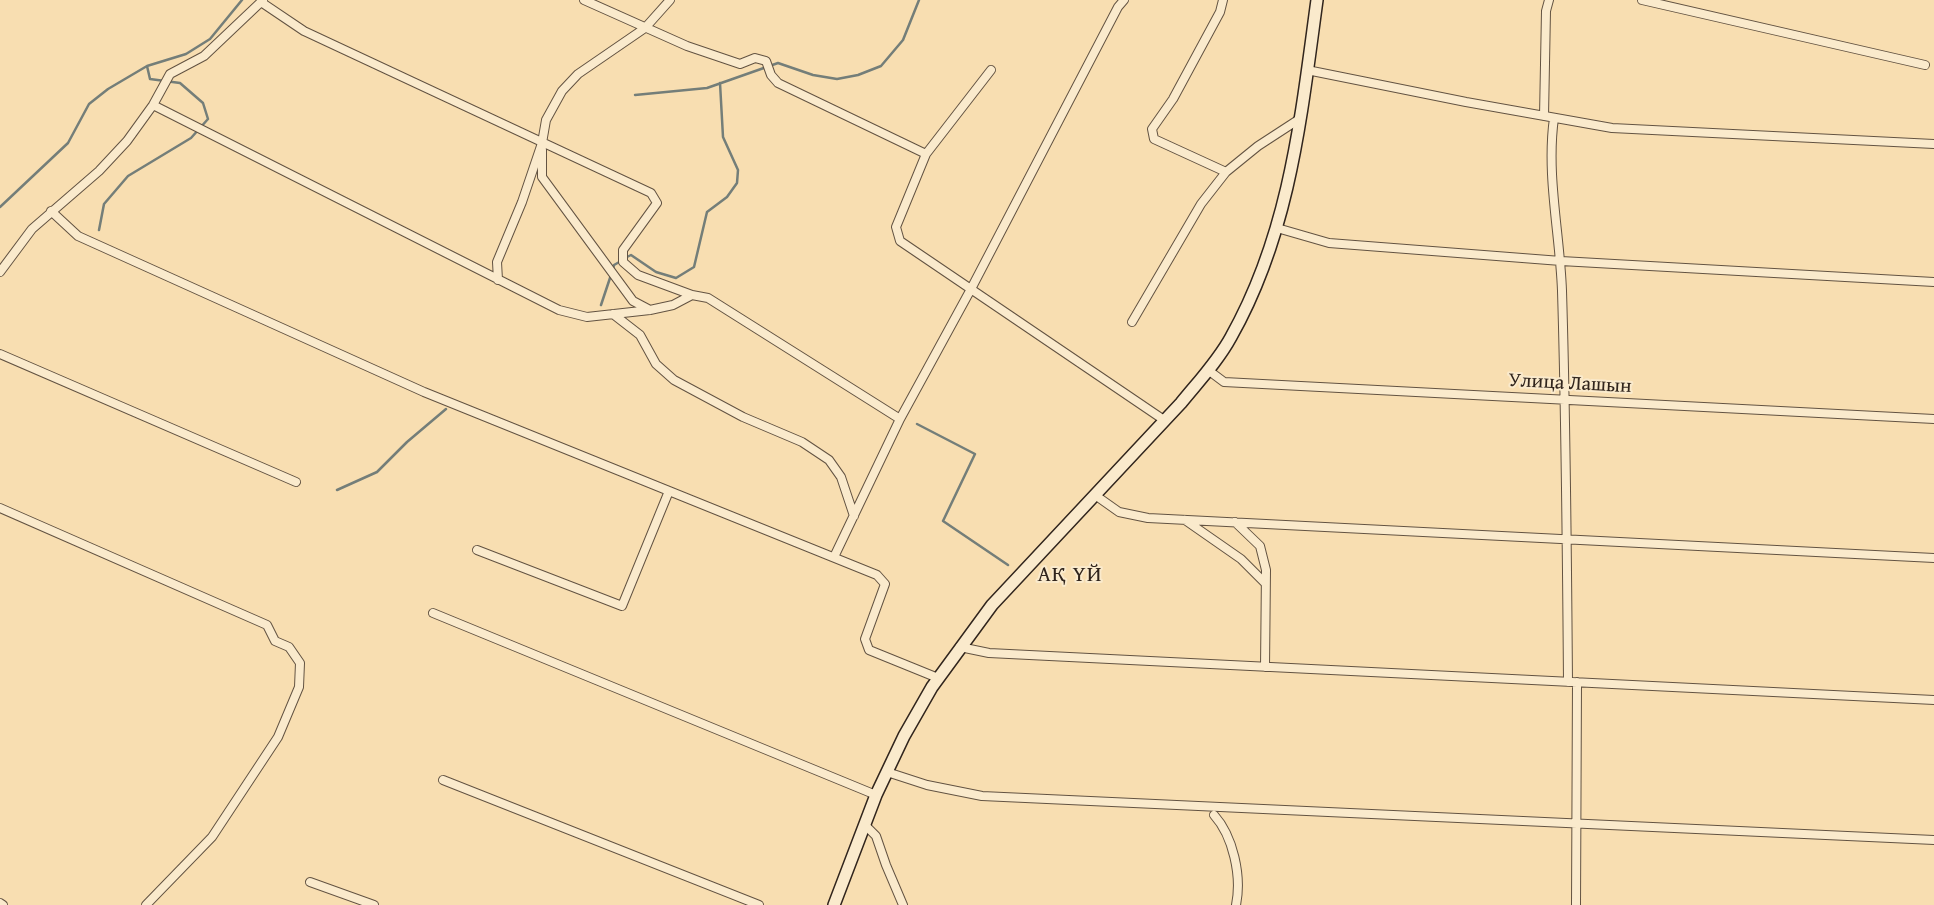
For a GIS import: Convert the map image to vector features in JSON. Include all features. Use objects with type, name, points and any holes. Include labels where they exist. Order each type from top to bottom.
[{"type":"main road","points":[[834,905],[876,795],[904,736],[938,678],[992,605],[1164,420],[1208,370],[1231,338],[1249,301],[1277,228],[1296,154],[1317,0]]},
{"type":"street","points":[[584,0],[687,46],[740,64],[755,58],[766,61],[771,76],[778,83],[926,154]]},
{"type":"street","points":[[498,280],[497,262],[522,202],[542,142],[546,120],[562,91],[578,74],[645,28],[670,0]]},
{"type":"street","points":[[834,557],[900,419],[971,289],[1113,16],[1124,0]]},
{"type":"street","points":[[1224,0],[1220,12],[1173,99],[1152,129],[1154,140],[1226,172]]},
{"type":"street","points":[[1544,116],[1546,11],[1549,0]]},
{"type":"street","points":[[1642,0],[1925,65]]},
{"type":"street","points":[[0,272],[32,228],[99,171],[127,141],[153,105],[170,74],[204,56],[262,1],[304,31],[651,193],[657,203],[623,250],[623,262],[638,275],[692,295],[708,298],[900,419]]},
{"type":"street","points":[[991,70],[926,154],[896,227],[900,241],[1164,420]]},
{"type":"street","points":[[1307,70],[1612,128],[1934,144]]},
{"type":"street","points":[[153,105],[558,310],[587,317],[650,310],[673,305],[692,295]]},
{"type":"street","points":[[1132,322],[1201,204],[1226,172],[1258,146],[1301,118]]},
{"type":"street","points":[[1554,118],[1550,147],[1561,262],[1567,539],[1577,822],[1576,905]]},
{"type":"street","points":[[542,142],[542,177],[633,301],[650,310]]},
{"type":"street","points":[[51,211],[78,236],[380,373],[877,575],[885,584],[865,639],[869,650],[938,678]]},
{"type":"street","points":[[1277,228],[1329,244],[1561,262],[1934,282]]},
{"type":"street","points":[[613,314],[640,335],[656,364],[674,380],[743,417],[802,442],[829,460],[841,477],[854,516]]},
{"type":"street","points":[[0,354],[296,482]]},
{"type":"street","name":"Улица Лашын","points":[[1208,370],[1224,382],[1934,419]]},
{"type":"street","points":[[477,550],[622,606],[670,491]]},
{"type":"street","points":[[1095,495],[1118,512],[1148,518],[1934,558]]},
{"type":"street","points":[[0,508],[267,625],[275,640],[290,647],[300,663],[299,687],[278,736],[212,837],[146,905]]},
{"type":"street","points":[[1185,520],[1241,558],[1265,583]]},
{"type":"street","points":[[1235,522],[1260,546],[1266,570],[1265,667]]},
{"type":"street","points":[[433,613],[876,795]]},
{"type":"street","points":[[960,647],[989,653],[1934,700]]},
{"type":"street","points":[[887,772],[928,785],[982,796],[1934,840]]},
{"type":"street","points":[[444,780],[759,905]]},
{"type":"street","points":[[1214,814],[1231,839],[1236,880],[1236,905]]},
{"type":"street","points":[[865,825],[876,836],[903,905]]},
{"type":"street","points":[[310,882],[374,905]]},
{"type":"waterway","points":[[0,207],[68,143],[89,104],[108,89],[147,66],[186,54],[210,39],[242,0]]},
{"type":"waterway","points":[[635,95],[707,88],[778,63],[813,75],[837,79],[858,75],[881,66],[903,40],[919,0]]},
{"type":"waterway","points":[[99,230],[104,204],[128,176],[191,138],[208,119],[203,103],[180,83],[150,79],[147,66]]},
{"type":"waterway","points":[[625,258],[631,255],[656,272],[676,278],[694,267],[707,212],[727,197],[737,183],[738,170],[723,137],[720,83]]},
{"type":"waterway","points":[[613,269],[614,265],[621,261]]},
{"type":"waterway","points":[[601,305],[611,275]]},
{"type":"waterway","points":[[337,490],[377,472],[407,442],[446,409]]},
{"type":"waterway","points":[[917,424],[975,454],[943,521],[1008,565]]},
{"type":"district","name":"АҚ ҮЙ","points":[[1070,575]]}]
